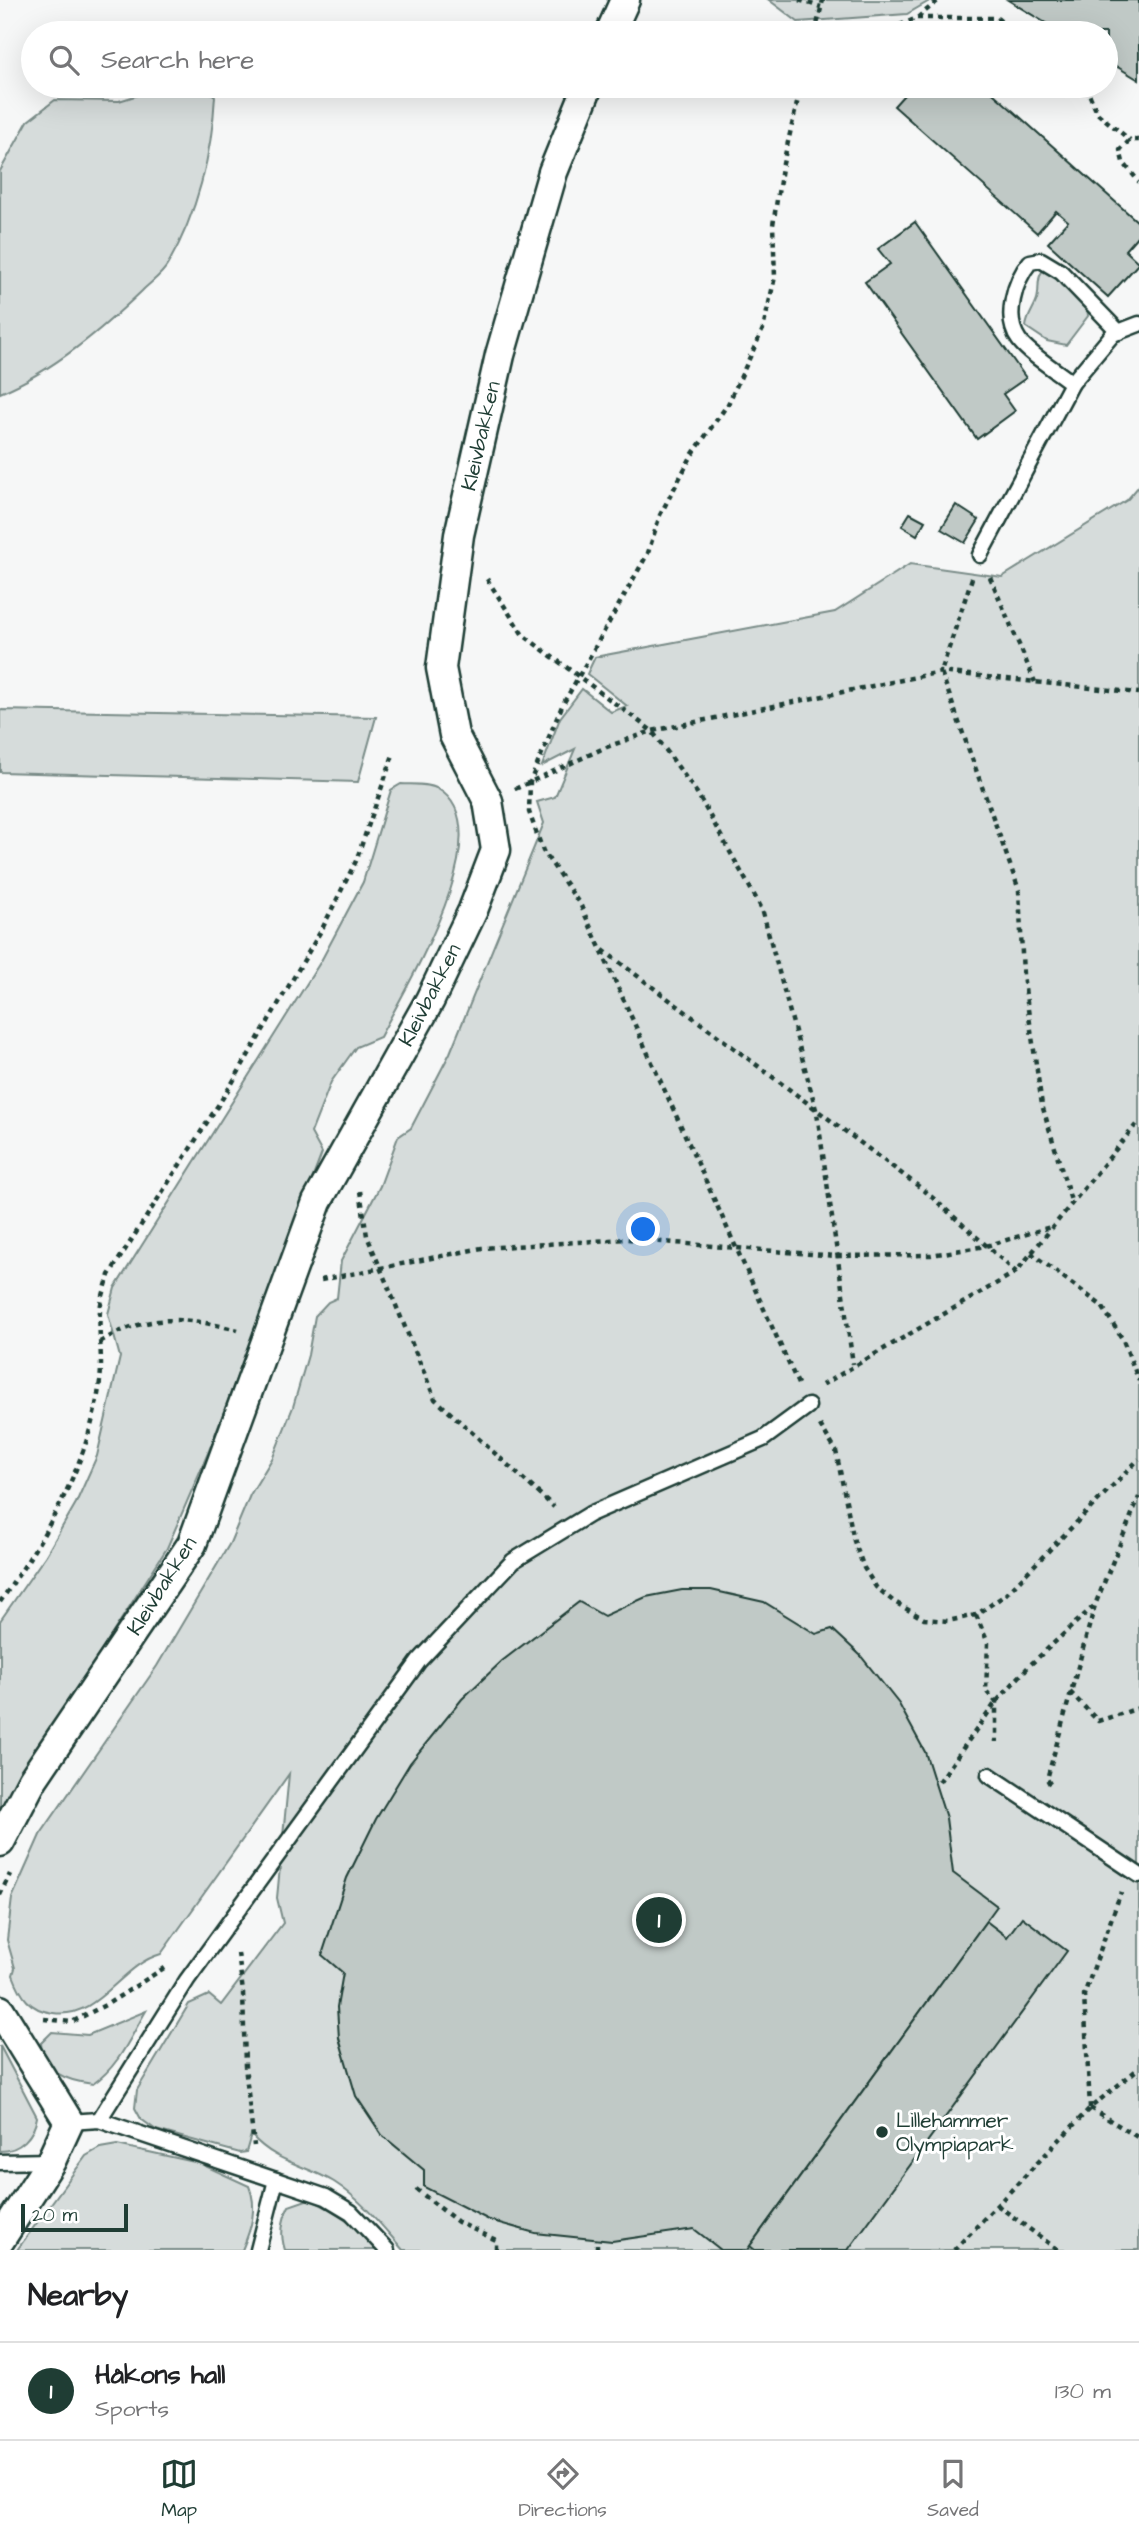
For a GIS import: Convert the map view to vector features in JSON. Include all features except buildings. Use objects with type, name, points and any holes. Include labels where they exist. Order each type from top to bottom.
[{"type":"street","points":[[615,21],[625,0]]},
{"type":"street","name":"Kleivbakken","points":[[0,1842],[33,1779],[192,1544],[317,1202],[430,1000],[473,910],[496,850],[488,801],[454,735],[441,668],[459,535],[500,355],[553,172],[583,98]]},
{"type":"street","points":[[0,2010],[69,2122],[51,2161],[0,2240]]},
{"type":"lane","points":[[1072,383],[1018,340],[1012,312],[1018,277],[1030,262],[1041,260],[1061,272],[1119,332]]},
{"type":"lane","points":[[979,555],[1072,383],[1113,334],[1139,324]]},
{"type":"lane","points":[[99,2120],[187,1980],[419,1661],[513,1561],[590,1514],[763,1439],[808,1406]]},
{"type":"lane","points":[[989,1775],[1139,1875]]},
{"type":"lane","points":[[69,2122],[99,2120],[326,2197],[351,2212],[387,2250]]},
{"type":"lane","points":[[0,2162],[51,2161]]},
{"type":"lane","points":[[258,2250],[276,2179]]},
{"type":"path","points":[[799,0],[821,7]]},
{"type":"path","points":[[818,21],[823,0]]},
{"type":"path","points":[[910,21],[939,0]]},
{"type":"path","points":[[917,18],[997,18],[1001,21]]},
{"type":"path","points":[[798,98],[782,168],[773,225],[775,277],[763,329],[728,404],[692,455],[660,516],[648,553],[557,717],[530,782],[529,812],[543,851],[581,906],[808,1406],[836,1451],[854,1541],[864,1568],[876,1587],[893,1601],[924,1619],[948,1621],[976,1615],[1005,1595],[1139,1459]]},
{"type":"path","points":[[1091,98],[1097,113],[1130,140],[1139,140]]},
{"type":"path","points":[[1130,140],[1120,150],[1124,162],[1139,182]]},
{"type":"path","points":[[459,535],[523,635],[652,731],[697,793],[762,909],[817,1113],[853,1364]]},
{"type":"path","points":[[979,555],[941,672],[1019,890],[1023,975],[1042,1105],[1072,1204]]},
{"type":"path","points":[[979,555],[1035,682]]},
{"type":"path","points":[[530,782],[604,748],[652,731],[941,672],[1139,693]]},
{"type":"path","points":[[0,1602],[33,1553],[69,1485],[91,1427],[100,1379],[100,1310],[109,1275],[231,1085],[322,929],[356,861],[393,755]]},
{"type":"path","points":[[601,949],[817,1113],[925,1191],[1016,1272]]},
{"type":"path","points":[[808,1406],[822,1383],[917,1332],[1016,1272],[1139,1121]]},
{"type":"path","points":[[360,1189],[367,1236],[435,1399],[473,1437],[573,1524]]},
{"type":"path","points":[[285,1285],[495,1247],[626,1239],[836,1256],[931,1255],[986,1246],[1054,1226]]},
{"type":"path","points":[[1031,1253],[1102,1306],[1123,1340],[1139,1381]]},
{"type":"path","points":[[100,1342],[122,1329],[146,1322],[178,1318],[266,1338]]},
{"type":"path","points":[[1054,1789],[1046,1779],[1069,1691],[1096,1605],[1139,1497]]},
{"type":"path","points":[[939,1782],[996,1702],[1030,1665],[1096,1605]]},
{"type":"path","points":[[976,1615],[988,1643],[986,1691],[996,1702],[996,1742]]},
{"type":"path","points":[[1069,1691],[1098,1721],[1139,1708]]},
{"type":"path","points":[[1090,2108],[1084,1995],[1123,1888]]},
{"type":"path","points":[[232,1920],[243,1992],[245,2066],[257,2173]]},
{"type":"path","points":[[38,2019],[72,2022],[109,2003],[166,1966]]},
{"type":"path","points":[[954,2250],[1090,2108],[1139,2068]]},
{"type":"path","points":[[1090,2108],[1139,2138]]},
{"type":"path","points":[[416,2189],[458,2222],[496,2240],[496,2250]]},
{"type":"path","points":[[997,2205],[1058,2250]]},
{"type":"shaded area","points":[[769,0],[931,0],[907,14],[797,21]]},
{"type":"shaded area","points":[[129,98],[215,98],[206,161],[187,225],[160,275],[126,306],[76,348],[39,373],[0,393],[0,171],[28,121],[55,100],[119,101]]},
{"type":"shaded area","points":[[1043,270],[1051,270],[1061,285],[1087,306],[1088,316],[1066,345],[1047,341],[1026,327],[1037,299]]},
{"type":"shaded area","points":[[1139,486],[1139,2250],[403,2250],[344,2189],[323,2176],[270,2152],[251,2135],[246,2152],[240,2153],[156,2130],[141,2119],[135,2108],[137,2090],[189,2004],[209,1995],[221,2005],[283,1923],[277,1898],[289,1774],[161,1954],[133,1969],[84,2008],[69,2013],[38,2009],[27,2001],[19,1989],[13,1975],[15,1968],[7,1940],[12,1898],[40,1835],[157,1666],[230,1543],[250,1495],[273,1457],[293,1407],[308,1355],[315,1316],[328,1302],[337,1298],[341,1261],[380,1186],[398,1137],[411,1128],[450,1053],[544,823],[537,802],[555,797],[575,749],[542,766],[560,718],[582,689],[611,712],[627,706],[587,674],[595,657],[835,612],[910,564],[1002,577],[1127,500]]},
{"type":"shaded area","points":[[0,710],[376,717],[358,782],[0,772]]},
{"type":"shaded area","points":[[401,784],[434,787],[456,809],[461,838],[455,872],[443,910],[427,948],[380,1037],[356,1047],[331,1082],[311,1133],[322,1153],[208,1453],[167,1548],[0,1809],[0,1621],[46,1555],[76,1503],[97,1456],[120,1357],[108,1314],[115,1288],[321,961],[363,882],[391,790]]},
{"type":"shaded area","points":[[146,2011],[117,2060],[93,2084],[66,2078],[46,2062],[41,2043],[52,2032],[88,2035]]},
{"type":"shaded area","points":[[0,2046],[37,2117],[33,2130],[25,2141],[14,2148],[0,2151]]},
{"type":"shaded area","points":[[117,2145],[199,2163],[249,2186],[253,2202],[252,2218],[242,2250],[17,2250],[86,2156],[100,2148]]},
{"type":"shaded area","points":[[309,2199],[346,2220],[378,2250],[285,2250],[282,2228],[289,2206]]},
{"type":"place","name":"Håkons hall","points":[[659,1920]]},
{"type":"place","name":"Lillehammer Olympiapark","points":[[882,2132]]}]
